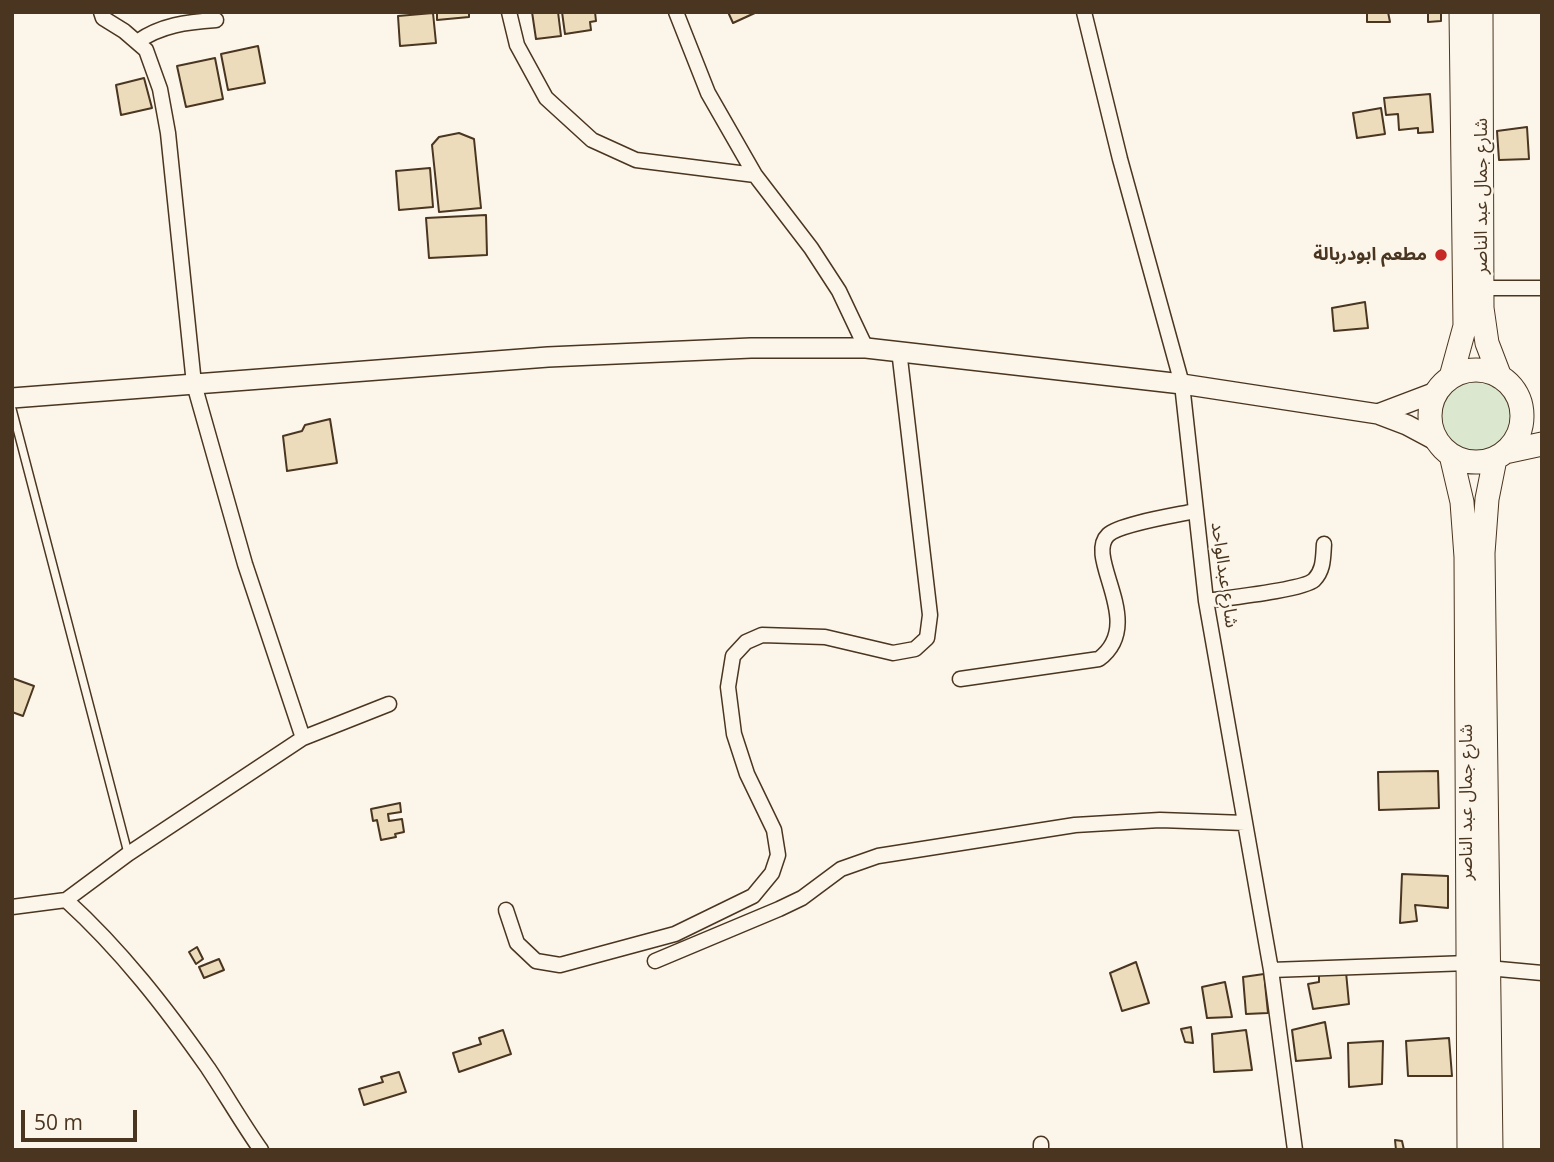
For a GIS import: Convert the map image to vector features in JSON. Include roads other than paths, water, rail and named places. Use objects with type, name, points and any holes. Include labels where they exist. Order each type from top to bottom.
[{"type":"main road","name":"شارع جمال عبد الناصر","points":[[1444,384],[1465,326],[1461,12]]},
{"type":"main road","name":"شارع جمال عبد الناصر","points":[[1481,12],[1482,288],[1486,343],[1507,384]]},
{"type":"main road","points":[[1542,409],[1484,371],[1467,370],[1444,384],[1430,408],[1430,425],[1444,448],[1472,462],[1542,444]]},
{"type":"main road","points":[[1500,455],[1516,439],[1521,423],[1521,406],[1507,384]]},
{"type":"main road","name":"شارع جمال عبد الناصر","points":[[1444,448],[1462,502],[1466,557],[1479,965],[1490,1150]]},
{"type":"main road","name":"شارع جمال عبد الناصر","points":[[1469,1150],[1479,965],[1483,553],[1487,499],[1500,455]]},
{"type":"street","points":[[101,12],[103,18],[146,50],[160,89],[168,133],[194,384],[245,564],[303,738]]},
{"type":"street","points":[[509,12],[517,45],[546,98],[592,140],[636,160],[755,175]]},
{"type":"street","points":[[676,12],[708,93],[755,175],[811,248],[839,291],[866,348]]},
{"type":"street","name":"شارع عبدالواحد","points":[[1084,12],[1120,159],[1182,384],[1206,601],[1271,970],[1295,1150]]},
{"type":"street","points":[[136,42],[154,30],[216,20]]},
{"type":"street","points":[[1482,288],[1542,288]]},
{"type":"street","points":[[12,398],[548,357],[751,348],[866,348],[1182,384],[1378,414],[1407,425],[1444,448]]},
{"type":"street","points":[[506,910],[517,943],[536,961],[560,965],[674,934],[753,896],[772,873],[778,855],[774,830],[747,774],[734,734],[728,687],[733,656],[746,642],[762,635],[825,637],[893,653],[915,649],[927,638],[930,615],[899,350]]},
{"type":"street","points":[[1378,414],[1444,384]]},
{"type":"street","points":[[960,680],[1099,659],[1110,651],[1117,638],[1118,615],[1103,559],[1104,540],[1109,533],[1123,527],[1195,511]]},
{"type":"street","points":[[1206,601],[1297,587],[1313,581],[1322,567],[1324,544]]},
{"type":"street","points":[[12,907],[66,900],[128,854],[303,738],[389,704]]},
{"type":"street","points":[[655,961],[779,909],[802,898],[841,869],[878,856],[1075,825],[1160,820],[1245,823]]},
{"type":"street","points":[[66,900],[99,930],[162,1005],[209,1070],[261,1150]]},
{"type":"street","points":[[1271,970],[1479,965],[1542,973]]},
{"type":"lane","points":[[12,409],[128,854]]},
{"type":"place","name":"مطعم ابودربالة","points":[[1441,255]]}]
